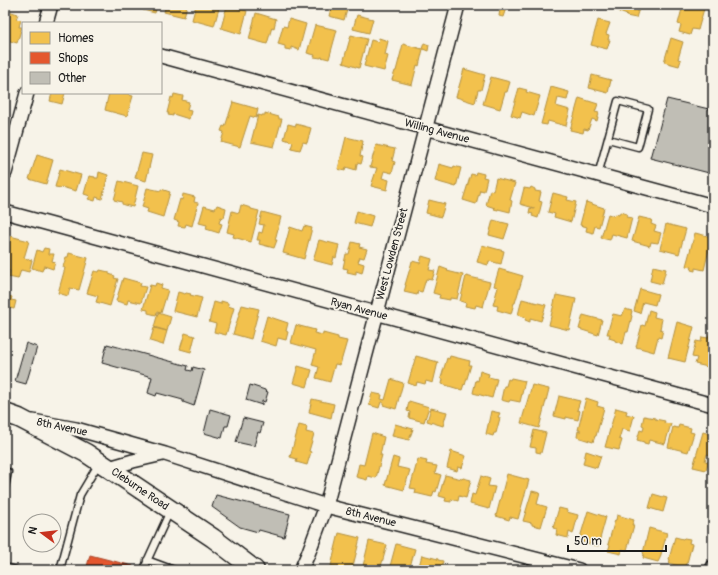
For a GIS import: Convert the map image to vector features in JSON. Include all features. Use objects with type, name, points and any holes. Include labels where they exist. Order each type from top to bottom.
[{"type":"main road","name":"Cleburne Road","points":[[12,416],[86,453],[214,538],[256,570]]},
{"type":"street","points":[[46,22],[51,5]]},
{"type":"street","name":"West Lowden Street","points":[[301,570],[326,506],[458,5]]},
{"type":"street","name":"Willing Avenue","points":[[162,56],[713,206]]},
{"type":"street","points":[[5,173],[27,94]]},
{"type":"street","name":"Ryan Avenue","points":[[5,212],[713,405]]},
{"type":"street","name":"8th Avenue","points":[[12,416],[76,429],[165,454],[326,506],[579,570]]},
{"type":"street","points":[[104,465],[133,461],[165,454]]},
{"type":"lane","points":[[598,175],[618,101],[648,109],[638,147],[608,139]]},
{"type":"lane","points":[[60,570],[80,495],[104,465]]},
{"type":"lane","points":[[5,471],[8,472],[5,487]]},
{"type":"lane","points":[[144,570],[171,510]]},
{"type":"lane","points":[[148,560],[174,570]]},
{"type":"lane","points":[[5,567],[16,570]]},
{"type":"building: Homes","points":[[136,5],[157,5],[155,13],[143,10],[144,8]]},
{"type":"building: Homes","points":[[166,5],[187,5],[184,17],[164,12]]},
{"type":"building: Homes","points":[[196,5],[220,5],[214,26],[192,20]]},
{"type":"building: Homes","points":[[332,5],[348,7],[344,20],[329,16]]},
{"type":"building: Homes","points":[[487,5],[507,5],[503,17],[499,16],[500,9]]},
{"type":"building: Homes","points":[[621,5],[640,5],[636,18],[626,16],[627,15],[619,12]]},
{"type":"building: Homes","points":[[683,5],[705,5],[698,30],[692,29],[690,35],[679,32],[681,25],[678,24]]},
{"type":"building: Homes","points":[[227,6],[247,11],[241,34],[221,28]]},
{"type":"building: Homes","points":[[5,10],[18,14],[16,19],[21,20],[19,27],[22,27],[17,43],[7,40],[9,34],[5,33]]},
{"type":"building: Homes","points":[[256,13],[276,19],[267,44],[249,39]]},
{"type":"building: Homes","points":[[357,15],[373,19],[369,33],[353,29]]},
{"type":"building: Homes","points":[[289,19],[306,24],[299,50],[291,47],[291,50],[285,49],[285,46],[278,44],[283,26],[287,27]]},
{"type":"building: Homes","points":[[598,20],[610,23],[606,34],[609,35],[608,40],[610,40],[607,49],[591,45]]},
{"type":"building: Homes","points":[[315,25],[337,30],[329,59],[314,57],[315,55],[307,53]]},
{"type":"building: Homes","points":[[351,35],[367,39],[359,68],[343,63]]},
{"type":"building: Homes","points":[[379,38],[388,41],[385,55],[388,56],[384,71],[364,66],[371,40],[378,42]]},
{"type":"building: Homes","points":[[671,38],[683,42],[678,59],[681,60],[679,66],[664,62]]},
{"type":"building: Homes","points":[[424,43],[429,45],[428,51],[423,49],[412,85],[392,80],[403,44],[422,49]]},
{"type":"building: Homes","points":[[464,69],[485,75],[481,90],[478,90],[475,103],[456,97]]},
{"type":"building: Homes","points":[[592,75],[611,80],[608,93],[589,88]]},
{"type":"building: Homes","points":[[491,77],[510,82],[507,92],[505,92],[500,109],[483,104]]},
{"type":"building: Homes","points":[[551,87],[569,92],[567,100],[558,98],[556,106],[570,110],[566,126],[548,121],[547,125],[541,124]]},
{"type":"building: Homes","points":[[519,88],[527,90],[526,92],[540,96],[534,116],[522,112],[520,118],[511,115]]},
{"type":"building: Homes","points":[[52,94],[65,94],[62,104],[50,101]]},
{"type":"building: Homes","points":[[109,94],[129,94],[133,96],[127,116],[105,110]]},
{"type":"building: Homes","points":[[174,94],[183,96],[182,100],[189,102],[187,110],[191,111],[189,119],[173,114],[173,116],[168,115],[169,113],[167,113],[171,97],[173,98]]},
{"type":"building: Homes","points":[[579,98],[598,104],[595,112],[599,113],[597,121],[592,119],[588,130],[584,129],[583,133],[570,130]]},
{"type":"building: Homes","points":[[233,102],[258,109],[256,118],[250,116],[240,147],[221,142],[224,132],[221,131],[223,126],[225,127]]},
{"type":"building: Homes","points":[[265,113],[282,119],[274,147],[251,142],[258,115],[262,116],[265,115]]},
{"type":"building: Homes","points":[[288,124],[296,126],[296,124],[311,128],[307,143],[303,142],[300,150],[291,148],[293,142],[284,139]]},
{"type":"building: Homes","points":[[346,137],[363,141],[360,156],[363,157],[361,164],[357,163],[356,170],[346,167],[345,171],[338,169]]},
{"type":"building: Homes","points":[[376,145],[395,149],[392,161],[395,162],[392,173],[384,171],[382,178],[389,180],[387,190],[371,186],[377,168],[370,167]]},
{"type":"building: Homes","points":[[142,153],[152,155],[146,181],[135,178]]},
{"type":"building: Homes","points":[[37,155],[53,160],[46,184],[29,179]]},
{"type":"building: Homes","points":[[439,164],[453,168],[454,166],[461,168],[456,187],[435,181]]},
{"type":"building: Homes","points":[[60,169],[81,175],[76,191],[55,187]]},
{"type":"building: Homes","points":[[99,172],[108,175],[102,199],[96,197],[95,201],[88,199],[90,196],[84,194],[89,176],[98,178]]},
{"type":"building: Homes","points":[[476,172],[484,174],[483,177],[487,178],[484,191],[480,190],[476,204],[463,200],[471,174],[475,175]]},
{"type":"building: Homes","points":[[496,178],[515,183],[510,200],[512,201],[510,212],[494,209],[495,208],[486,205],[490,190],[493,191]]},
{"type":"building: Homes","points":[[119,181],[138,186],[133,207],[124,205],[122,202],[114,200]]},
{"type":"building: Homes","points":[[531,187],[535,189],[535,191],[541,192],[539,201],[542,202],[538,218],[529,213],[530,208],[534,208],[520,204],[524,188],[530,189]]},
{"type":"building: Homes","points":[[147,188],[161,191],[161,189],[170,192],[163,217],[147,212],[148,209],[142,207]]},
{"type":"building: Homes","points":[[553,193],[568,197],[567,200],[576,202],[571,222],[554,217],[555,214],[548,212]]},
{"type":"building: Homes","points":[[183,194],[195,197],[194,202],[198,203],[192,226],[186,224],[185,227],[178,226],[179,222],[174,220]]},
{"type":"building: Homes","points":[[429,200],[445,204],[441,217],[426,213]]},
{"type":"building: Homes","points":[[586,202],[604,208],[599,227],[595,226],[593,233],[586,231],[587,227],[580,225]]},
{"type":"building: Homes","points":[[217,205],[226,208],[224,218],[221,217],[219,223],[222,224],[219,233],[206,229],[207,225],[199,223],[204,206],[215,209]]},
{"type":"building: Homes","points":[[241,205],[259,211],[251,242],[233,237],[234,234],[227,232],[232,211],[239,213]]},
{"type":"building: Homes","points":[[357,211],[373,216],[370,227],[354,223]]},
{"type":"building: Homes","points":[[262,212],[281,217],[274,248],[259,244],[260,240],[257,240],[259,232],[262,233],[264,225],[259,224]]},
{"type":"building: Homes","points":[[620,212],[627,214],[626,217],[632,218],[627,238],[612,234],[610,240],[601,238],[608,214],[614,216],[615,214],[619,215]]},
{"type":"building: Homes","points":[[639,217],[652,220],[651,224],[656,226],[654,231],[661,233],[658,243],[651,242],[650,246],[632,241]]},
{"type":"building: Homes","points":[[493,220],[509,224],[504,239],[489,235]]},
{"type":"building: Homes","points":[[666,224],[686,229],[679,254],[660,249]]},
{"type":"building: Homes","points":[[304,226],[312,228],[304,259],[283,253],[290,227],[302,231]]},
{"type":"building: Homes","points":[[695,233],[712,237],[704,270],[695,268],[695,271],[691,270],[692,267],[686,266]]},
{"type":"building: Homes","points":[[10,236],[29,241],[24,258],[32,260],[29,272],[21,270],[18,279],[8,277],[10,271],[5,269],[5,256]]},
{"type":"building: Homes","points":[[319,240],[339,245],[336,258],[334,257],[332,265],[313,260]]},
{"type":"building: Homes","points":[[352,242],[360,244],[359,247],[367,249],[364,258],[360,257],[358,262],[364,264],[362,273],[356,271],[356,274],[347,272],[348,269],[343,268],[346,254],[349,254]]},
{"type":"building: Homes","points":[[482,245],[504,251],[501,264],[489,261],[488,265],[477,262]]},
{"type":"building: Homes","points":[[44,248],[49,249],[48,254],[54,254],[52,261],[55,262],[53,269],[44,266],[42,271],[32,268],[37,250],[42,252]]},
{"type":"building: Homes","points":[[69,253],[88,258],[79,290],[70,288],[68,296],[58,293],[65,268],[63,267]]},
{"type":"building: Homes","points":[[422,256],[432,259],[429,270],[435,271],[432,280],[426,279],[422,292],[418,291],[417,295],[404,292],[412,261],[420,263]]},
{"type":"building: Homes","points":[[653,266],[666,269],[662,284],[650,281]]},
{"type":"building: Homes","points":[[440,267],[448,270],[447,271],[463,275],[457,299],[450,298],[450,300],[439,298],[440,295],[433,293]]},
{"type":"building: Homes","points":[[499,269],[523,276],[511,314],[497,310],[498,306],[493,305],[498,287],[494,286]]},
{"type":"building: Homes","points":[[100,270],[109,272],[109,274],[115,276],[114,278],[118,279],[110,306],[96,302],[98,296],[87,293],[94,271],[99,272]]},
{"type":"building: Homes","points":[[466,276],[490,282],[483,307],[476,305],[475,308],[465,306],[466,303],[460,301]]},
{"type":"building: Homes","points":[[123,278],[141,283],[140,286],[146,287],[141,303],[128,300],[127,304],[116,301]]},
{"type":"building: Homes","points":[[156,283],[162,285],[161,288],[168,290],[161,313],[157,312],[156,315],[148,313],[148,310],[143,309],[150,285],[155,286]]},
{"type":"building: Homes","points":[[640,289],[658,294],[655,305],[643,302],[640,313],[634,311]]},
{"type":"building: Homes","points":[[178,292],[191,294],[190,295],[202,298],[197,317],[173,311]]},
{"type":"building: Homes","points":[[5,295],[12,297],[11,300],[16,301],[14,309],[5,307]]},
{"type":"building: Homes","points":[[556,295],[576,299],[569,330],[549,325]]},
{"type":"building: Homes","points":[[522,299],[546,305],[541,321],[530,318],[530,322],[525,320],[526,318],[518,315]]},
{"type":"building: Homes","points":[[221,301],[228,303],[228,306],[234,308],[226,335],[214,332],[216,324],[209,322],[214,302],[221,304]]},
{"type":"building: Homes","points":[[242,305],[259,309],[251,339],[233,334]]},
{"type":"building: Homes","points":[[625,309],[632,311],[632,316],[623,344],[609,338],[610,334],[607,334],[613,314],[622,316]]},
{"type":"building: Homes","points":[[649,310],[655,312],[654,317],[662,319],[660,329],[663,330],[661,338],[658,337],[654,352],[636,347],[642,325],[645,326]]},
{"type":"building: Homes","points":[[158,313],[171,317],[167,331],[154,327]]},
{"type":"building: Homes","points":[[583,315],[602,320],[598,335],[579,329]]},
{"type":"building: Homes","points":[[267,316],[288,323],[286,340],[278,338],[276,346],[260,341]]},
{"type":"building: Homes","points":[[677,322],[694,327],[685,362],[668,358]]},
{"type":"building: Homes","points":[[296,325],[315,330],[314,333],[323,335],[323,333],[347,341],[340,365],[335,364],[330,382],[316,378],[319,367],[312,365],[316,350],[291,343]]},
{"type":"building: Homes","points":[[154,328],[167,331],[163,345],[150,341]]},
{"type":"building: Homes","points":[[710,332],[713,333],[712,368],[695,364],[697,358],[692,357],[696,341],[701,342],[702,337],[708,338]]},
{"type":"building: Homes","points":[[185,333],[195,336],[191,352],[180,349]]},
{"type":"building: Homes","points":[[416,356],[438,362],[433,383],[426,381],[425,384],[417,382],[416,386],[408,383]]},
{"type":"building: Homes","points":[[450,356],[470,361],[469,365],[471,365],[462,390],[442,384],[443,379],[441,378],[447,358],[449,359]]},
{"type":"building: Homes","points":[[298,366],[312,370],[307,387],[293,383]]},
{"type":"building: Homes","points":[[480,371],[489,374],[488,377],[497,379],[492,398],[473,393]]},
{"type":"building: Homes","points":[[511,378],[525,381],[520,402],[501,400],[504,386],[506,386],[508,379],[510,380]]},
{"type":"building: Homes","points":[[391,379],[403,383],[396,409],[383,405],[383,402],[381,402],[379,408],[369,405],[372,393],[382,395],[381,399],[385,400]]},
{"type":"building: Homes","points":[[532,385],[549,389],[539,428],[521,423]]},
{"type":"building: Homes","points":[[559,396],[580,401],[577,410],[580,411],[578,420],[554,416]]},
{"type":"building: Homes","points":[[586,398],[598,402],[597,406],[604,408],[593,442],[577,437],[578,431],[580,432],[580,430],[578,430]]},
{"type":"building: Homes","points":[[312,399],[334,404],[331,418],[309,412]]},
{"type":"building: Homes","points":[[409,401],[429,407],[424,422],[409,418],[410,412],[407,411]]},
{"type":"building: Homes","points":[[431,408],[447,412],[443,426],[427,421]]},
{"type":"building: Homes","points":[[616,408],[627,411],[626,414],[634,416],[630,431],[622,429],[619,439],[622,440],[619,450],[605,447]]},
{"type":"building: Homes","points":[[491,411],[500,413],[496,433],[494,433],[493,436],[486,434]]},
{"type":"building: Homes","points":[[644,416],[655,418],[665,421],[664,423],[671,424],[665,444],[649,440],[648,444],[637,440],[640,430],[643,431],[644,426],[642,425]]},
{"type":"building: Homes","points":[[395,424],[413,429],[409,440],[392,436]]},
{"type":"building: Homes","points":[[299,425],[307,427],[306,432],[314,434],[307,465],[296,462],[297,459],[290,457]]},
{"type":"building: Homes","points":[[679,425],[691,428],[690,432],[694,433],[688,452],[668,447],[673,427],[678,428]]},
{"type":"building: Homes","points":[[534,430],[546,433],[541,453],[536,452],[536,448],[530,447]]},
{"type":"building: Homes","points":[[703,432],[713,435],[713,456],[707,454],[705,461],[708,462],[706,470],[693,467]]},
{"type":"building: Homes","points":[[372,433],[384,437],[380,455],[382,455],[376,478],[368,476],[367,480],[356,477],[359,464],[364,465]]},
{"type":"building: Homes","points":[[451,451],[466,456],[462,468],[458,467],[457,471],[447,468]]},
{"type":"building: Homes","points":[[586,451],[601,456],[597,468],[583,464]]},
{"type":"building: Homes","points":[[393,457],[399,459],[397,467],[410,470],[404,490],[385,485]]},
{"type":"building: Homes","points":[[418,459],[427,461],[426,464],[437,466],[435,473],[441,475],[436,492],[434,491],[432,497],[415,493],[416,489],[410,488]]},
{"type":"building: Homes","points":[[507,474],[529,480],[518,519],[510,517],[509,520],[496,516]]},
{"type":"building: Homes","points":[[445,475],[471,480],[466,498],[459,496],[458,501],[451,499],[451,502],[445,501],[446,498],[439,496]]},
{"type":"building: Homes","points":[[481,476],[490,479],[488,486],[495,487],[489,509],[470,504],[472,494],[475,495]]},
{"type":"building: Homes","points":[[532,491],[540,493],[537,504],[547,507],[541,527],[523,521]]},
{"type":"building: Homes","points":[[653,494],[667,498],[663,512],[649,508]]},
{"type":"building: Homes","points":[[559,508],[578,515],[573,534],[569,532],[568,538],[556,535],[557,529],[553,528]]},
{"type":"building: Homes","points":[[588,511],[606,517],[598,546],[579,541]]},
{"type":"building: Homes","points":[[617,515],[634,520],[627,550],[622,549],[621,554],[608,551],[610,545],[608,544]]},
{"type":"building: Homes","points":[[649,528],[667,533],[658,562],[643,558]]},
{"type":"building: Homes","points":[[339,533],[360,538],[352,570],[331,566]]},
{"type":"building: Homes","points":[[675,537],[690,539],[689,543],[692,544],[685,568],[669,563]]},
{"type":"building: Homes","points":[[369,541],[387,545],[380,570],[362,570]]},
{"type":"building: Homes","points":[[396,544],[415,549],[409,570],[389,570]]},
{"type":"building: Homes","points":[[422,555],[443,561],[441,570],[418,570]]},
{"type":"building: Shops","points":[[90,555],[133,566],[131,570],[86,570]]},
{"type":"building: Other","points":[[667,99],[713,110],[713,174],[650,158]]},
{"type":"building: Other","points":[[26,343],[37,347],[26,384],[15,381]]},
{"type":"building: Other","points":[[107,344],[188,366],[187,370],[192,371],[193,367],[204,370],[194,406],[183,402],[183,400],[157,393],[156,396],[148,393],[152,377],[102,363]]},
{"type":"building: Other","points":[[250,385],[268,392],[265,402],[262,401],[262,405],[246,400]]},
{"type":"building: Other","points":[[210,409],[231,415],[228,426],[225,426],[222,438],[204,433]]},
{"type":"building: Other","points":[[243,418],[263,423],[260,433],[258,432],[254,446],[236,442]]},
{"type":"building: Other","points":[[216,495],[290,514],[284,537],[259,530],[258,532],[240,527],[212,507]]}]
